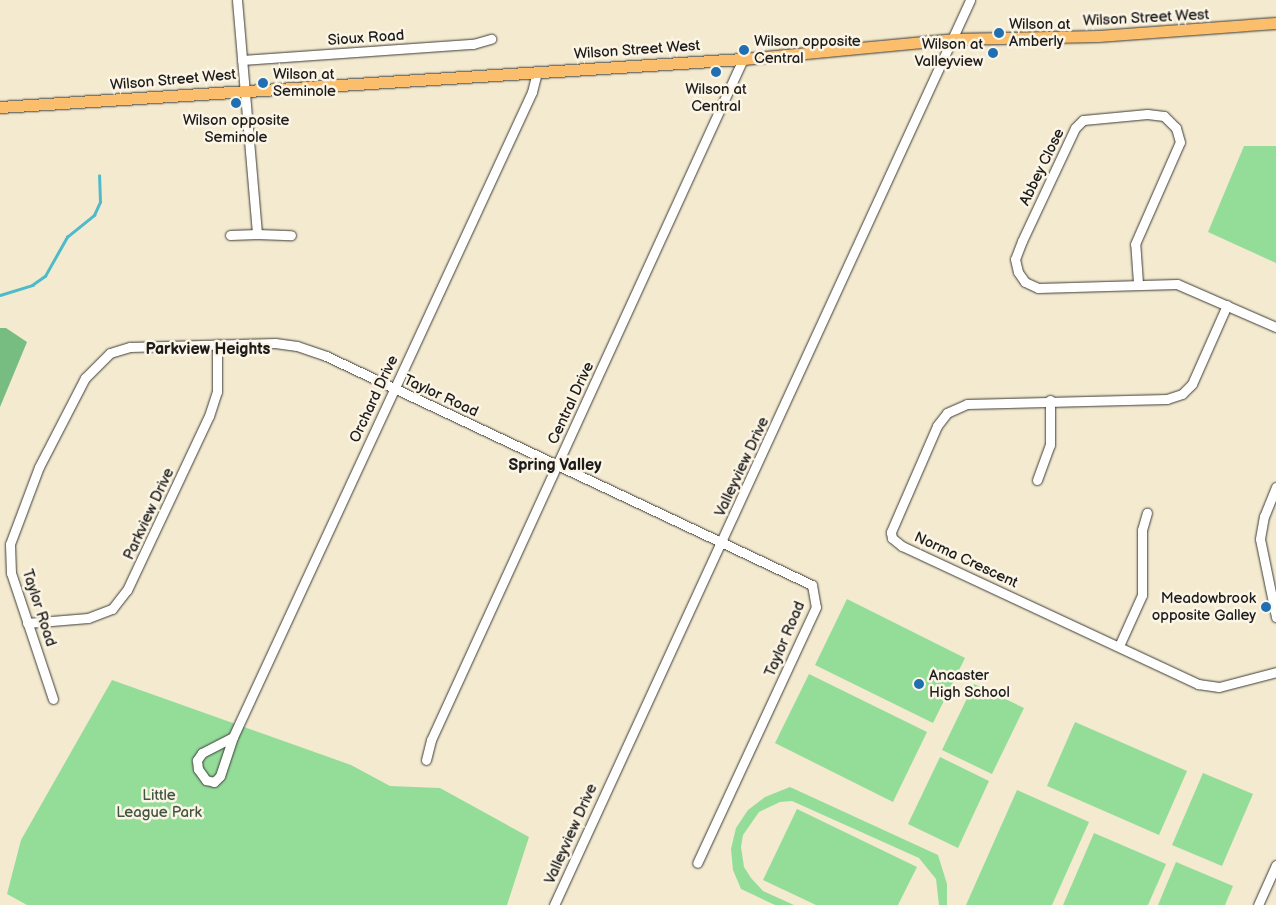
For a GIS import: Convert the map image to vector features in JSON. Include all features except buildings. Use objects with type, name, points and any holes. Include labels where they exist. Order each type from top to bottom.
[{"type":"main road","name":"Wilson Street West","points":[[0,107],[246,89],[743,59],[953,40],[1098,36],[1276,23]]},
{"type":"street","points":[[237,0],[257,234]]},
{"type":"street","name":"Valleyview Drive","points":[[554,905],[970,0]]},
{"type":"street","name":"Sioux Road","points":[[242,60],[473,44],[491,39]]},
{"type":"street","name":"Central Drive","points":[[426,760],[431,740],[743,59]]},
{"type":"street","name":"Orchard Drive","points":[[233,737],[202,753],[197,760],[198,768],[206,780],[214,782],[220,776],[233,737],[532,92],[537,72]]},
{"type":"street","name":"Abbey Close","points":[[1138,283],[1136,244],[1180,142],[1176,128],[1164,116],[1147,114],[1084,120],[1075,128],[1015,259],[1018,272],[1026,282],[1038,288],[1138,283],[1178,284],[1276,327]]},
{"type":"street","points":[[230,235],[291,235]]},
{"type":"street","name":"Norma Crescent","points":[[1227,305],[1192,384],[1182,394],[1167,398],[1050,400],[967,404],[947,413],[937,426],[891,526],[892,538],[902,546],[1209,687],[1276,672]]},
{"type":"street","name":"Taylor Road","points":[[53,699],[11,573],[10,544],[39,467],[85,378],[110,353],[130,347],[275,343],[297,346],[326,356],[723,540],[812,585],[816,608],[697,863]]},
{"type":"street","name":"Parkview Drive","points":[[27,623],[88,618],[112,609],[127,590],[209,416],[217,392],[217,344]]},
{"type":"street","points":[[1038,480],[1050,445],[1050,400]]},
{"type":"street","points":[[1276,487],[1264,516],[1260,538],[1276,617]]},
{"type":"street","points":[[1119,646],[1142,595],[1142,530],[1147,513]]},
{"type":"street","points":[[1258,905],[1276,865]]},
{"type":"green space","points":[[1244,146],[1276,146],[1276,263],[1208,232]]},
{"type":"green space","points":[[0,328],[6,328],[27,342],[0,407]]},
{"type":"green space","points":[[847,599],[965,658],[933,723],[815,665]]},
{"type":"green space","points":[[809,674],[927,732],[893,802],[775,743]]},
{"type":"green space","name":"Little League Park","points":[[112,680],[351,765],[390,786],[440,788],[529,837],[507,905],[27,905],[7,894],[21,840]]},
{"type":"green space","points":[[974,684],[1024,708],[992,774],[942,750]]},
{"type":"green space","points":[[1075,722],[1187,771],[1159,835],[1047,786]]},
{"type":"green space","points":[[940,757],[989,781],[958,848],[908,824]]},
{"type":"green space","points":[[1203,773],[1253,794],[1222,866],[1172,845]]},
{"type":"green space","points":[[790,787],[938,855],[947,884],[947,905],[939,905],[936,879],[919,858],[792,801],[780,802],[759,812],[743,835],[741,847],[744,867],[751,878],[763,891],[794,905],[775,905],[741,889],[733,870],[731,849],[736,828],[748,810],[765,797]]},
{"type":"green space","points":[[1017,790],[1089,822],[1052,905],[966,905]]},
{"type":"green space","points":[[797,809],[917,867],[898,905],[816,905],[763,880]]},
{"type":"green space","points":[[1094,833],[1166,864],[1148,905],[1063,905]]},
{"type":"green space","points":[[1176,862],[1233,886],[1225,905],[1158,905]]},
{"type":"waterway","points":[[0,295],[32,285],[45,276],[67,237],[94,215],[100,202],[99,176]]},
{"type":"place","name":"Wilson at Amberly","points":[[999,33]]},
{"type":"place","name":"Wilson opposite Central","points":[[744,50]]},
{"type":"place","name":"Wilson at Valleyview","points":[[993,53]]},
{"type":"place","name":"Wilson at Central","points":[[716,72]]},
{"type":"place","name":"Wilson at Seminole","points":[[263,83]]},
{"type":"place","name":"Wilson opposite Seminole","points":[[236,103]]},
{"type":"place","name":"Meadowbrook opposite Galley","points":[[1266,607]]},
{"type":"place","name":"Ancaster High School","points":[[919,684]]},
{"type":"district","name":"Parkview Heights","points":[[208,350]]},
{"type":"district","name":"Spring Valley","points":[[555,466]]}]
